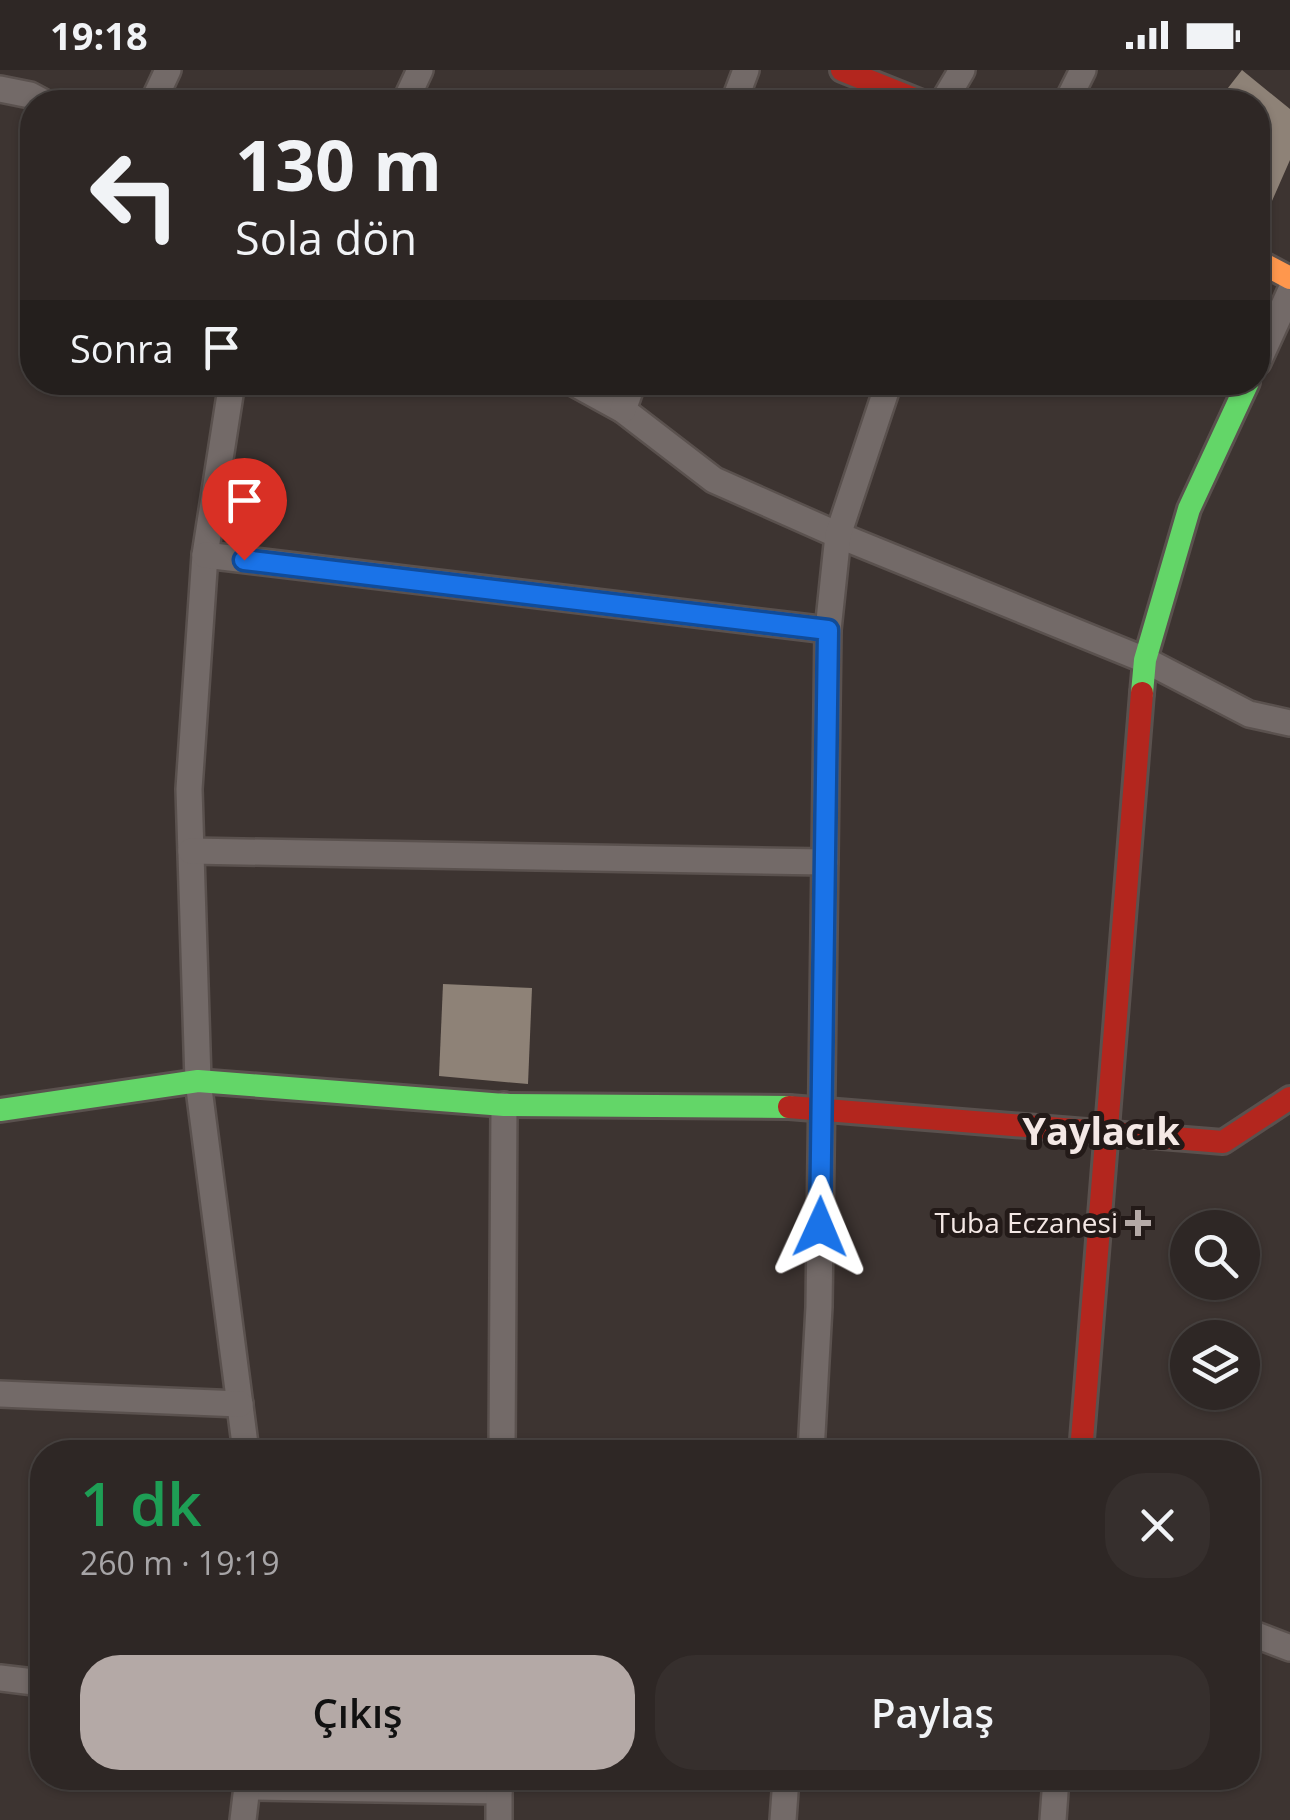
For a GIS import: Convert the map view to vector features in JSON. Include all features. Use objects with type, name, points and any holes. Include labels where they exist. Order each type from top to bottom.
[{"type":"street","points":[[842,70],[892,90]]},
{"type":"street","points":[[1270,336],[1290,292]]},
{"type":"street","points":[[230,395],[205,556],[189,789],[198,1081],[244,1440]]},
{"type":"street","points":[[596,395],[623,410],[714,480],[1145,660],[1249,714],[1290,724]]},
{"type":"street","points":[[623,410],[628,395]]},
{"type":"street","points":[[812,1440],[820,1306],[828,630],[838,535],[886,395]]},
{"type":"street","points":[[1082,1440],[1145,660],[1189,509],[1242,395]]},
{"type":"street","points":[[205,556],[828,630]]},
{"type":"street","points":[[192,851],[824,862]]},
{"type":"street","points":[[0,1110],[198,1081],[504,1105],[822,1107],[1223,1142],[1290,1098]]},
{"type":"street","points":[[502,1440],[504,1105]]},
{"type":"street","points":[[0,1394],[240,1404]]},
{"type":"street","points":[[1260,1637],[1290,1648]]},
{"type":"street","points":[[0,1678],[30,1682]]},
{"type":"street","points":[[243,1820],[246,1790]]},
{"type":"street","points":[[499,1790],[499,1820]]},
{"type":"street","points":[[783,1820],[785,1790]]},
{"type":"street","points":[[1054,1820],[1055,1790]]},
{"type":"building","points":[[1242,70],[1267,90],[1226,90]]},
{"type":"building","points":[[1270,93],[1290,109],[1290,160],[1270,206]]},
{"type":"building","points":[[443,984],[532,988],[528,1084],[439,1076]]},
{"type":"traffic: fast","points":[[1142,693],[1145,660],[1189,509],[1242,395]]},
{"type":"traffic: fast","points":[[0,1110],[198,1081],[504,1105],[789,1107]]},
{"type":"traffic: slow","points":[[1270,267],[1290,278]]},
{"type":"traffic: jam","points":[[842,70],[892,90]]},
{"type":"traffic: jam","points":[[1082,1440],[1142,693]]},
{"type":"traffic: jam","points":[[789,1107],[1223,1142],[1290,1098]]},
{"type":"place","name":"Tuba Eczanesi","points":[[1138,1223]]},
{"type":"district","name":"Yaylacık","points":[[1101,1132]]},
{"type":"route","points":[[244,560],[828,630],[820,1227]]}]
